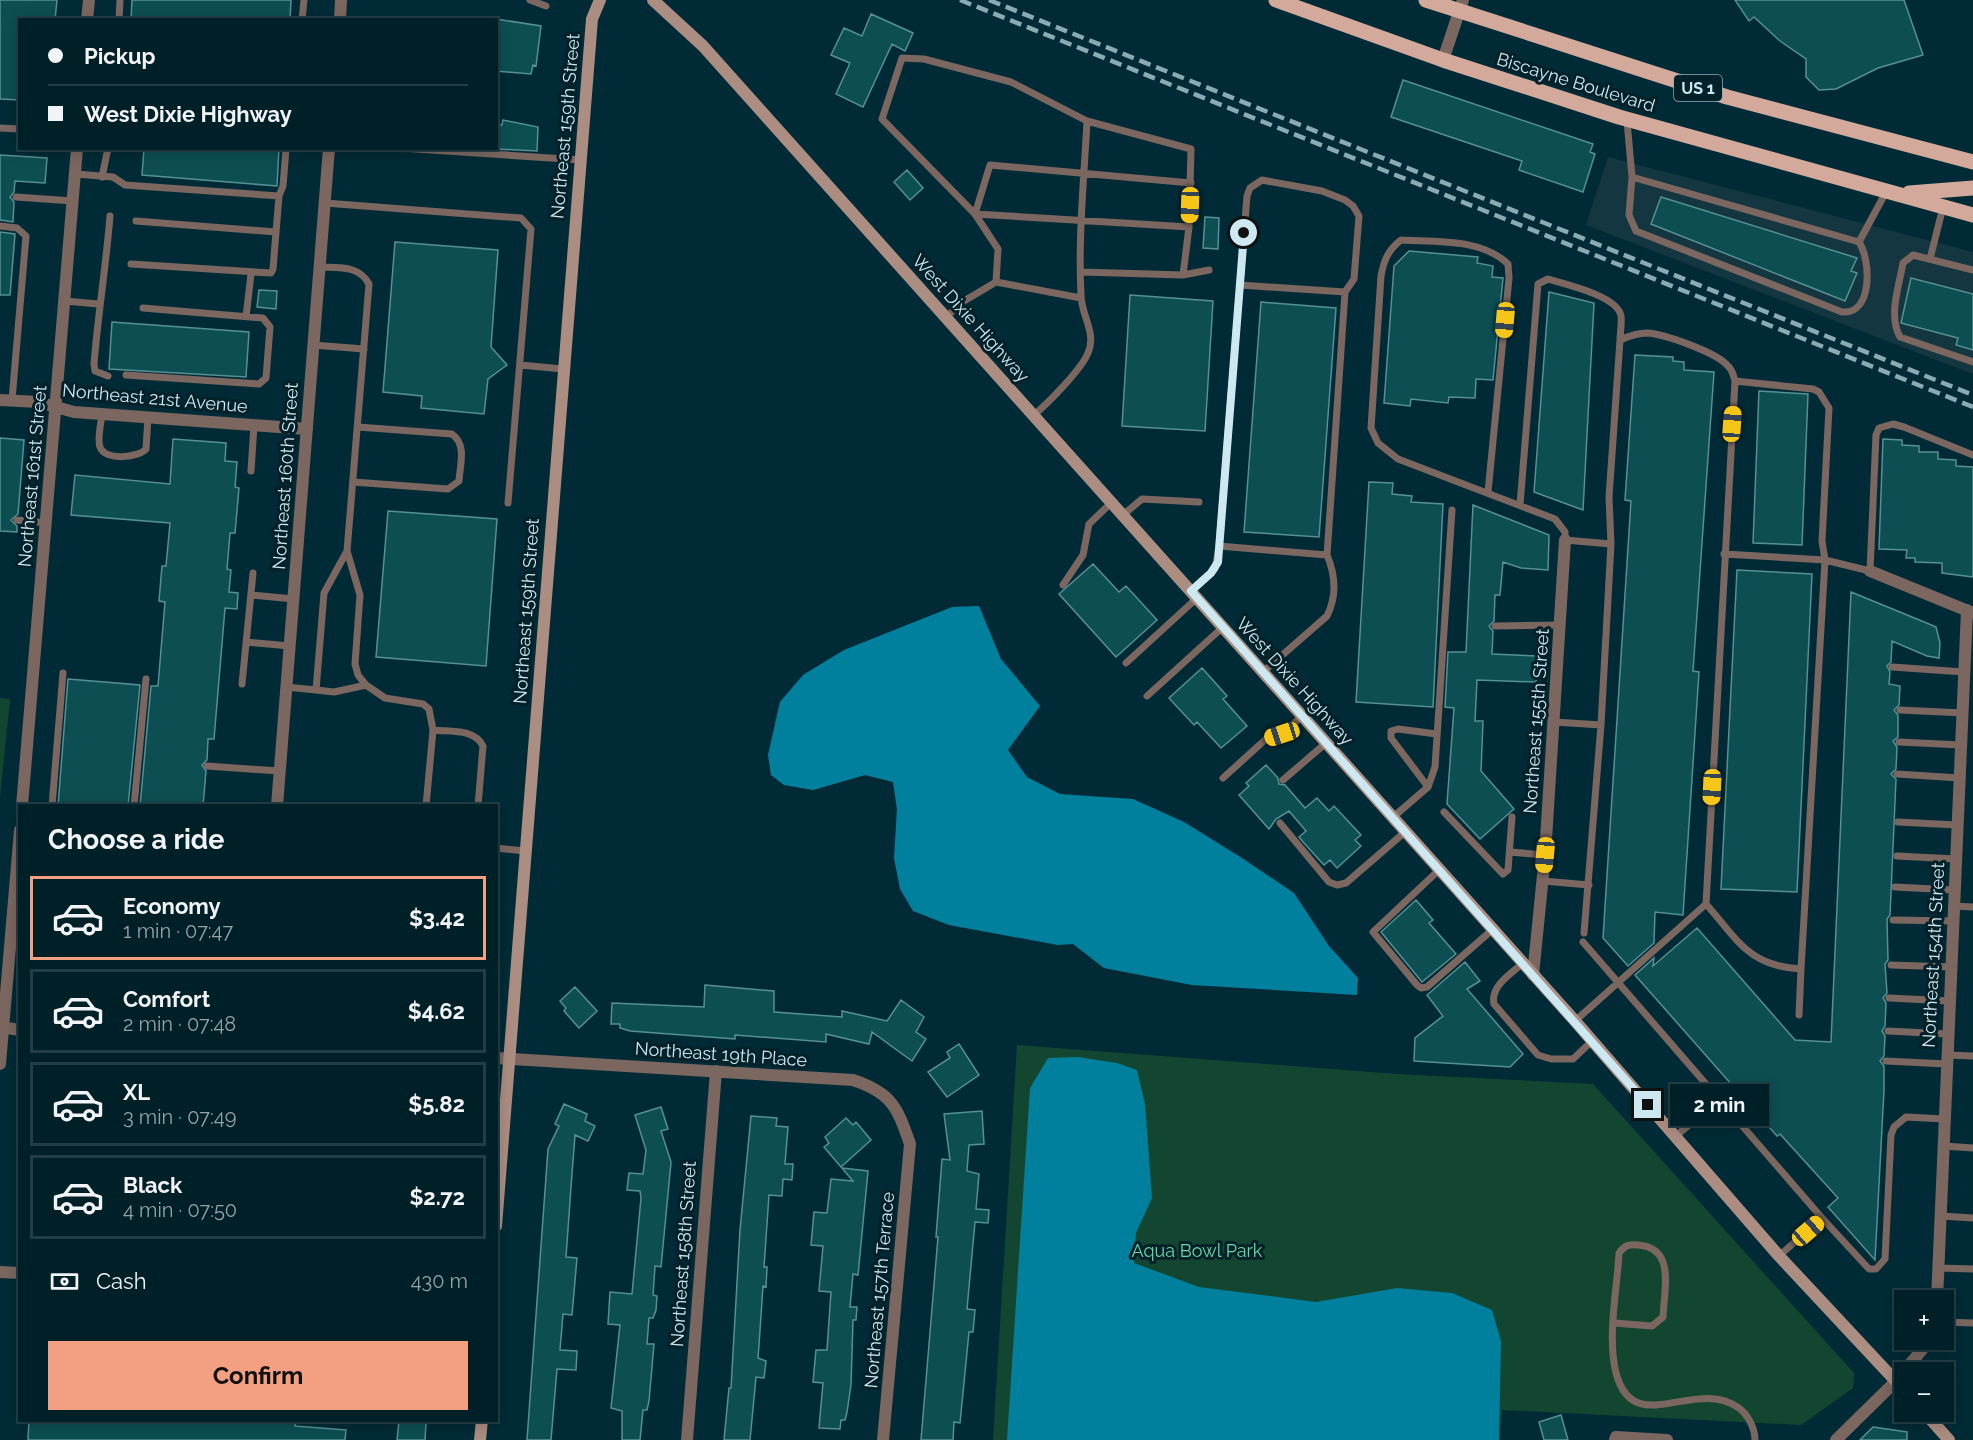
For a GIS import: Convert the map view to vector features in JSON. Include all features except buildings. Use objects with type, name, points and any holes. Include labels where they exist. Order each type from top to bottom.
[{"type":"main road","name":"Northeast 159th Street","points":[[498,1170],[502,1059],[525,851],[592,19],[600,0]]},
{"type":"main road","name":"West Dixie Highway","points":[[653,0],[703,46],[1575,1021],[1779,1256],[1894,1379]]},
{"type":"main road","name":"Biscayne Boulevard","points":[[1276,0],[1443,60],[1627,120],[1973,215]]},
{"type":"main road","name":"Biscayne Boulevard","points":[[1426,0],[1461,6],[1727,97],[1973,162]]},
{"type":"main road","points":[[1890,193],[1973,188]]},
{"type":"main road","points":[[480,1440],[482,1422]]},
{"type":"main road","points":[[1932,1422],[1949,1440]]},
{"type":"street","points":[[87,18],[89,0]]},
{"type":"street","points":[[340,18],[341,0]]},
{"type":"street","points":[[1443,60],[1461,6]]},
{"type":"street","name":"Northeast 161st Street","points":[[22,804],[78,150]]},
{"type":"street","name":"Northeast 160th Street","points":[[277,804],[329,150]]},
{"type":"street","name":"Northeast 21st Avenue","points":[[6,400],[38,402],[56,409],[102,414],[307,429]]},
{"type":"street","name":"Northeast 155th Street","points":[[1533,975],[1545,855],[1565,540]]},
{"type":"street","points":[[1870,571],[1970,612]]},
{"type":"street","name":"Northeast 154th Street","points":[[1938,1290],[1964,672],[1970,612]]},
{"type":"street","points":[[0,1064],[1,1028],[18,864]]},
{"type":"street","points":[[1,1028],[18,1030]]},
{"type":"street","name":"Northeast 19th Place","points":[[502,1059],[853,1080],[876,1088],[895,1105],[910,1144]]},
{"type":"street","name":"Northeast 158th Street","points":[[687,1440],[716,1071]]},
{"type":"street","name":"Northeast 157th Terrace","points":[[883,1440],[910,1144]]},
{"type":"street","points":[[0,1272],[18,1273]]},
{"type":"street","points":[[1912,1362],[1922,1350]]},
{"type":"street","points":[[1836,1440],[1894,1383]]},
{"type":"street","points":[[1615,1439],[1667,1440]]},
{"type":"lane","points":[[119,18],[120,0]]},
{"type":"lane","points":[[302,18],[303,0]]},
{"type":"lane","points":[[530,0],[546,6]]},
{"type":"lane","points":[[996,282],[998,249],[975,214],[882,118],[903,58],[924,59],[1011,82],[1088,121],[1191,149],[1189,227],[1184,275]]},
{"type":"lane","points":[[1627,120],[1632,177],[1629,215],[1636,231],[1842,312],[1856,311],[1864,294],[1865,256],[1859,242]]},
{"type":"lane","points":[[1034,415],[1052,399],[1088,353],[1091,332],[1080,298],[1081,222],[1088,121]]},
{"type":"lane","points":[[0,128],[18,129]]},
{"type":"lane","points":[[102,177],[108,150]]},
{"type":"lane","points":[[132,264],[266,275],[273,269],[279,196],[283,186],[286,150]]},
{"type":"lane","points":[[431,150],[580,160]]},
{"type":"lane","points":[[975,214],[990,165],[1191,183]]},
{"type":"lane","points":[[76,174],[112,177],[125,185],[279,196]]},
{"type":"lane","points":[[1632,177],[1859,242]]},
{"type":"lane","points":[[1126,663],[1194,595],[1215,569],[1219,546],[1247,196],[1250,188],[1262,180],[1322,191],[1345,200],[1353,206],[1359,216],[1353,279],[1345,292],[1327,555],[1334,580],[1333,606],[1327,616],[1263,672]]},
{"type":"lane","points":[[1859,242],[1890,193]]},
{"type":"lane","points":[[16,197],[73,201]]},
{"type":"lane","points":[[325,202],[521,218],[528,223],[531,230],[508,503]]},
{"type":"lane","points":[[1930,259],[1942,207]]},
{"type":"lane","points":[[975,214],[1189,227]]},
{"type":"lane","points":[[108,376],[95,371],[94,364],[98,304],[104,286],[110,216]]},
{"type":"lane","points":[[136,221],[276,232]]},
{"type":"lane","points":[[0,226],[17,228],[26,236],[6,400]]},
{"type":"lane","points":[[1488,492],[1509,278],[1508,264],[1499,256],[1479,246],[1401,240],[1392,247],[1384,260],[1381,276],[1371,428],[1378,442],[1398,459],[1555,519],[1565,532],[1565,540],[1611,544]]},
{"type":"lane","points":[[1973,270],[1913,255],[1903,263],[1895,327],[1900,337],[1973,362]]},
{"type":"lane","points":[[320,267],[356,270],[365,275],[369,284],[347,551],[360,595],[355,664],[358,675],[366,685],[392,701],[423,704],[429,709],[433,730],[426,804]]},
{"type":"lane","points":[[1081,272],[1184,275],[1209,270]]},
{"type":"lane","points":[[246,317],[251,274]]},
{"type":"lane","points":[[1520,505],[1538,284],[1548,279],[1609,300],[1619,310],[1621,316],[1609,497],[1611,544],[1601,725],[1584,933]]},
{"type":"lane","points":[[946,317],[964,301],[996,282],[1080,298]]},
{"type":"lane","points":[[1240,285],[1345,292]]},
{"type":"lane","points":[[65,301],[98,304]]},
{"type":"lane","points":[[126,375],[259,384],[266,378],[270,327],[263,318],[143,308]]},
{"type":"lane","points":[[1575,1021],[1706,904],[1735,381],[1725,363],[1686,344],[1650,333],[1629,336],[1620,340]]},
{"type":"lane","points":[[313,345],[364,349]]},
{"type":"lane","points":[[520,365],[563,369]]},
{"type":"lane","points":[[1735,381],[1813,389],[1824,399],[1829,408],[1822,541],[1825,560],[1799,1015]]},
{"type":"lane","points":[[102,414],[99,446],[102,451],[106,454],[135,457],[146,449],[148,417]]},
{"type":"lane","points":[[1724,554],[1825,560],[1870,571],[1876,435],[1879,428],[1893,424],[1904,427],[1973,455]]},
{"type":"lane","points":[[251,471],[255,425]]},
{"type":"lane","points":[[353,482],[448,489],[459,481],[462,447],[459,439],[452,434],[358,427]]},
{"type":"lane","points":[[1123,515],[1142,499],[1199,502]]},
{"type":"lane","points":[[1063,585],[1083,555],[1089,524],[1112,502]]},
{"type":"lane","points":[[1392,818],[1428,788],[1435,767],[1452,510]]},
{"type":"lane","points":[[17,520],[46,523]]},
{"type":"lane","points":[[1219,546],[1327,555]]},
{"type":"lane","points":[[316,690],[324,593],[347,551]]},
{"type":"lane","points":[[242,684],[253,573]]},
{"type":"lane","points":[[251,595],[294,599]]},
{"type":"lane","points":[[1495,626],[1560,625]]},
{"type":"lane","points":[[1147,696],[1223,627]]},
{"type":"lane","points":[[246,642],[290,646]]},
{"type":"lane","points":[[1892,667],[1964,672]]},
{"type":"lane","points":[[52,804],[63,673]]},
{"type":"lane","points":[[134,804],[146,679]]},
{"type":"lane","points":[[286,687],[334,692],[366,685]]},
{"type":"lane","points":[[1900,710],[1963,713]]},
{"type":"lane","points":[[1223,778],[1266,739],[1282,734],[1302,716]]},
{"type":"lane","points":[[1554,722],[1601,725]]},
{"type":"lane","points":[[1428,788],[1400,752],[1391,738],[1391,731],[1398,729],[1437,734]]},
{"type":"lane","points":[[433,730],[473,734],[480,739],[483,746],[478,804]]},
{"type":"lane","points":[[1899,742],[1961,745]]},
{"type":"lane","points":[[1282,780],[1326,743]]},
{"type":"lane","points":[[207,766],[279,771]]},
{"type":"lane","points":[[1897,774],[1960,778]]},
{"type":"lane","points":[[1444,812],[1503,874],[1508,870],[1512,817]]},
{"type":"lane","points":[[1898,822],[1957,825]]},
{"type":"lane","points":[[1280,823],[1329,882],[1337,885],[1346,883],[1405,831]]},
{"type":"lane","points":[[498,848],[525,851]]},
{"type":"lane","points":[[1510,852],[1545,855]]},
{"type":"lane","points":[[1896,856],[1956,859]]},
{"type":"lane","points":[[1439,870],[1373,932],[1417,985],[1421,988],[1427,987],[1492,930]]},
{"type":"lane","points":[[1543,881],[1589,885]]},
{"type":"lane","points":[[1896,887],[1954,891]]},
{"type":"lane","points":[[1706,904],[1753,957],[1781,968],[1801,969]]},
{"type":"lane","points":[[1953,906],[1973,907]]},
{"type":"lane","points":[[1893,920],[1953,921]]},
{"type":"lane","points":[[1583,942],[1864,1265],[1876,1269],[1885,1259],[1891,1135],[1894,1126],[1906,1118],[1944,1119]]},
{"type":"lane","points":[[1523,963],[1502,981],[1493,999],[1494,1004],[1538,1055],[1551,1059],[1573,1059],[1592,1041]]},
{"type":"lane","points":[[1891,966],[1951,968]]},
{"type":"lane","points":[[1889,998],[1949,1001]]},
{"type":"lane","points":[[1888,1031],[1947,1034]]},
{"type":"lane","points":[[1886,1061],[1973,1056]]},
{"type":"lane","points":[[1676,1137],[1719,1099]]},
{"type":"lane","points":[[1944,1146],[1973,1148]]},
{"type":"lane","points":[[1941,1216],[1973,1218]]},
{"type":"lane","points":[[1779,1256],[1822,1218]]},
{"type":"lane","points":[[1614,1323],[1652,1326],[1663,1317],[1666,1264],[1650,1245],[1630,1244],[1623,1247],[1619,1253],[1614,1323],[1616,1373],[1632,1400],[1641,1405],[1659,1408],[1696,1398],[1720,1398],[1743,1411],[1751,1422],[1755,1440]]},
{"type":"lane","points":[[1939,1268],[1973,1269]]},
{"type":"lane","points":[[1954,1322],[1973,1323]]},
{"type":"shaded area","points":[[1608,157],[1973,252],[1973,374],[1586,225]]},
{"type":"green space","points":[[0,698],[10,699],[0,797]]},
{"type":"green space","name":"Aqua Bowl Park","points":[[1017,1045],[1397,1074],[1593,1084],[1854,1373],[1853,1388],[1801,1425],[1502,1410],[1499,1440],[993,1440]]},
{"type":"water","points":[[979,606],[1001,659],[1040,706],[1008,750],[1027,777],[1060,794],[1133,799],[1184,822],[1242,858],[1294,893],[1329,946],[1358,978],[1357,995],[1192,985],[1104,968],[1073,944],[1058,945],[949,925],[913,911],[900,889],[894,858],[897,809],[893,782],[865,775],[813,790],[784,785],[771,775],[768,755],[780,702],[803,675],[844,650],[952,607]]},
{"type":"water","points":[[1078,1057],[1117,1063],[1137,1070],[1145,1104],[1152,1198],[1136,1233],[1134,1263],[1199,1287],[1316,1302],[1397,1288],[1452,1293],[1492,1310],[1501,1341],[1499,1440],[1007,1440],[1030,1088],[1048,1058]]},
{"type":"railway","points":[[960,0],[1973,407]]},
{"type":"railway","points":[[989,0],[1973,395]]},
{"type":"route","points":[[1244,233],[1218,562],[1215,569],[1191,591],[1648,1105]]}]
